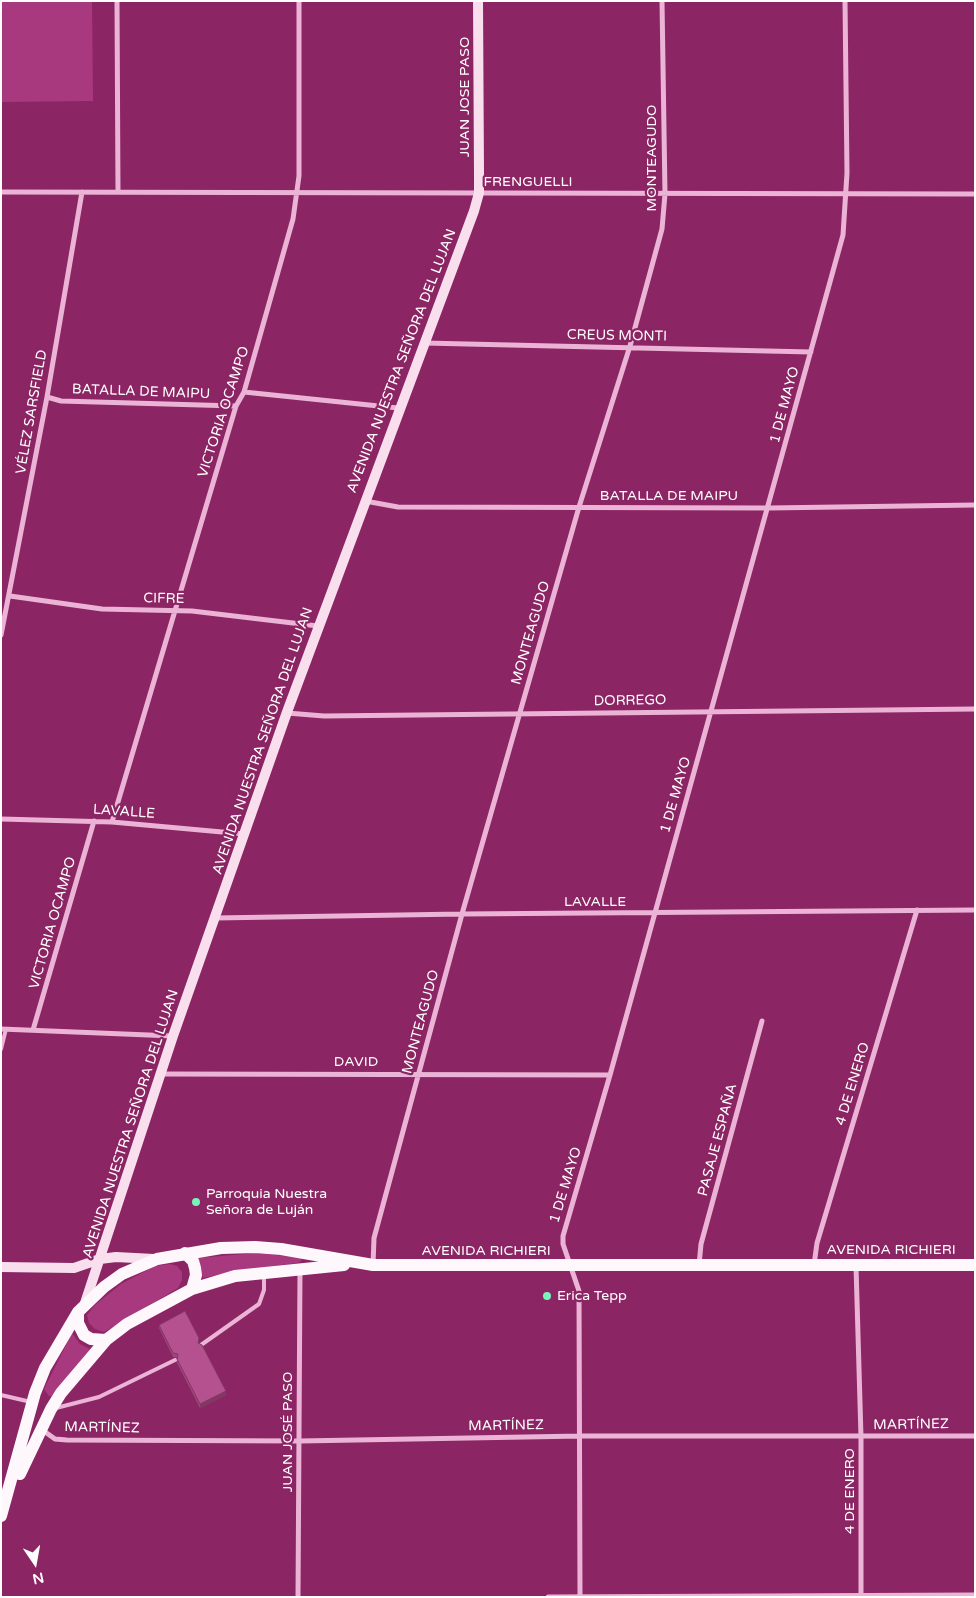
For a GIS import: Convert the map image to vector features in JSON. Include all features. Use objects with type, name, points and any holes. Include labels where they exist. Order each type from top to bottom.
[{"type":"main road","name":"AVENIDA RICHIERI","points":[[157,1259],[185,1253],[255,1247],[281,1249],[368,1264],[571,1266],[975,1265]]},
{"type":"main road","points":[[185,1253],[195,1268],[196,1274],[192,1289]]},
{"type":"main road","points":[[1,1516],[33,1402],[45,1368],[81,1307],[122,1274],[157,1259]]},
{"type":"main road","points":[[7,1499],[51,1409],[106,1340],[146,1312],[192,1289],[235,1276],[300,1268],[368,1264]]},
{"type":"main road","points":[[81,1307],[78,1323],[84,1335],[91,1339],[106,1340]]},
{"type":"street","points":[[117,1],[118,192]]},
{"type":"street","name":"VICTORIA OCAMPO","points":[[112,822],[236,406],[244,392],[293,219],[298,194],[298,1]]},
{"type":"street","name":"JUAN JOSE PASO","points":[[478,1],[479,193]]},
{"type":"street","name":"MONTEAGUDO","points":[[368,1264],[462,914],[579,507],[630,346],[662,229],[665,194],[662,1]]},
{"type":"street","name":"1 DE MAYO","points":[[580,1597],[581,1436],[579,1291],[563,1244],[563,1236],[769,508],[843,235],[847,193],[845,1]]},
{"type":"street","name":"FRENGUELLI","points":[[1,192],[975,194]]},
{"type":"street","name":"VÉLEZ SARSFIELD","points":[[1,635],[47,397],[82,192]]},
{"type":"street","name":"AVENIDA NUESTRA SEÑORA DEL LUJAN","points":[[81,1307],[100,1259],[161,1074],[287,712],[479,193]]},
{"type":"street","name":"CREUS MONTI","points":[[423,343],[630,346],[811,352]]},
{"type":"street","points":[[244,392],[398,408]]},
{"type":"street","name":"BATALLA DE MAIPU","points":[[47,397],[60,401],[236,406]]},
{"type":"street","name":"BATALLA DE MAIPU","points":[[364,501],[398,507],[769,508],[975,506]]},
{"type":"street","name":"CIFRE","points":[[10,596],[102,609],[192,611],[318,626]]},
{"type":"street","name":"DORREGO","points":[[287,712],[324,716],[520,715],[712,710],[975,709]]},
{"type":"street","name":"LAVALLE","points":[[1,819],[112,822],[244,834]]},
{"type":"street","name":"VICTORIA OCAMPO","points":[[33,1030],[94,821]]},
{"type":"street","name":"4 DE ENERO","points":[[814,1266],[817,1243],[917,910]]},
{"type":"street","name":"LAVALLE","points":[[215,918],[975,910]]},
{"type":"street","name":"PASAJE ESPAÑA","points":[[699,1266],[701,1244],[762,1022]]},
{"type":"street","points":[[4,1029],[174,1036]]},
{"type":"street","name":"DAVID","points":[[161,1074],[418,1073],[610,1075]]},
{"type":"street","name":"AVENIDA RICHIERI","points":[[1,1267],[74,1268],[100,1259],[116,1257],[157,1259]]},
{"type":"street","name":"4 DE ENERO","points":[[856,1265],[861,1437],[861,1596]]},
{"type":"street","name":"JUAN JOSÉ PASO","points":[[298,1597],[300,1268]]},
{"type":"street","name":"MARTÍNEZ","points":[[41,1429],[55,1438],[67,1440],[300,1441],[581,1436],[975,1436]]},
{"type":"street","points":[[548,1597],[975,1595]]},
{"type":"lane","points":[[1,1050],[4,1029]]},
{"type":"lane","points":[[201,1345],[259,1304],[264,1290],[264,1272]]},
{"type":"lane","points":[[51,1409],[99,1397],[175,1360]]},
{"type":"lane","points":[[1,1395],[33,1402]]},
{"type":"shaded area","points":[[1,1],[92,1],[93,101],[1,102]]},
{"type":"shaded area","points":[[257,1253],[302,1258],[298,1263],[246,1269],[203,1278],[197,1258]]},
{"type":"shaded area","points":[[170,1264],[177,1266],[182,1272],[182,1280],[178,1288],[104,1332],[95,1329],[89,1323],[87,1315],[95,1305],[121,1284],[155,1266]]},
{"type":"shaded area","points":[[72,1333],[80,1344],[90,1349],[52,1396],[49,1396],[44,1389]]},
{"type":"building","points":[[185,1311],[199,1338],[198,1343],[202,1345],[226,1391],[200,1404],[177,1359],[178,1354],[173,1353],[159,1325]]},
{"type":"place","name":"Parroquia Nuestra Señora de Luján","points":[[196,1202]]},
{"type":"place","name":"Erica Tepp","points":[[547,1296]]}]
